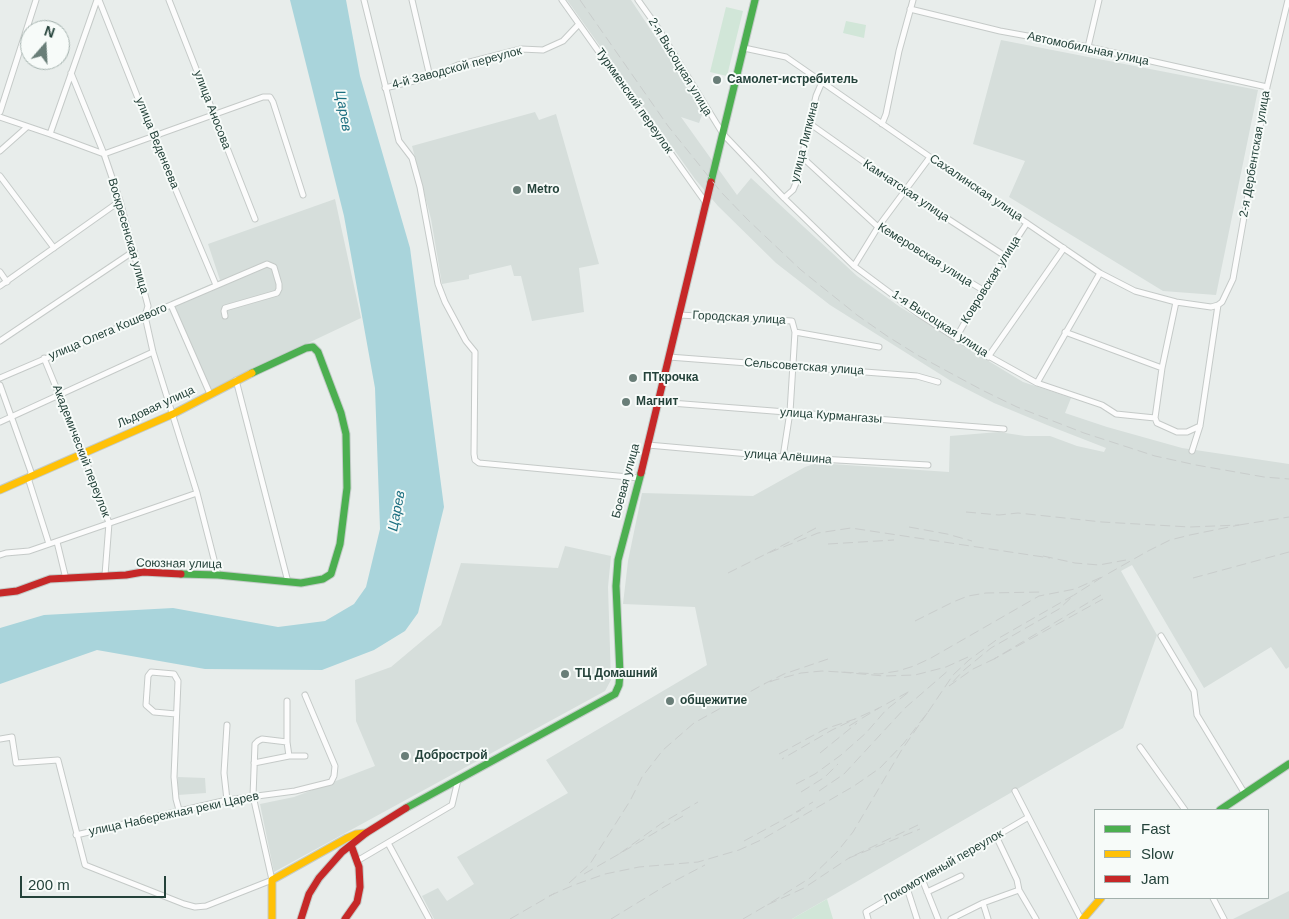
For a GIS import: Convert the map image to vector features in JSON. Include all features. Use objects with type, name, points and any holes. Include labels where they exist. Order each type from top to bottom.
[{"type":"street","points":[[0,112],[36,0]]},
{"type":"street","points":[[50,134],[98,0]]},
{"type":"street","name":"улица Веденеева","points":[[98,0],[216,285]]},
{"type":"street","name":"улица Аносова","points":[[169,0],[255,219]]},
{"type":"street","points":[[364,0],[399,141],[412,158],[420,187],[438,284],[445,302],[466,341],[475,352],[475,460],[479,463],[640,478]]},
{"type":"street","points":[[412,0],[430,77]]},
{"type":"street","name":"Туркменский переулок","points":[[562,0],[706,203]]},
{"type":"street","name":"2-я Высоцкая улица","points":[[638,0],[658,28],[723,134]]},
{"type":"street","name":"Боевая улица","points":[[366,833],[408,807],[615,694],[619,685],[620,674],[616,586],[618,560],[640,478],[755,0]]},
{"type":"street","points":[[882,124],[913,0]]},
{"type":"street","points":[[1088,47],[1099,0]]},
{"type":"street","name":"2-я Дербентская улица","points":[[1218,306],[1222,302],[1233,279],[1267,86],[1288,0]]},
{"type":"street","name":"Автомобильная улица","points":[[910,9],[1000,32],[1088,47],[1267,86]]},
{"type":"street","name":"4-й Заводской переулок","points":[[385,88],[430,77],[458,65],[522,49],[543,50],[563,41],[579,24]]},
{"type":"street","name":"Сахалинская улица","points":[[744,48],[786,57],[930,158],[1100,273],[1135,291],[1176,302],[1211,307],[1218,306]]},
{"type":"street","name":"Воскресенская улица","points":[[71,73],[104,154],[120,201],[148,306],[145,316],[153,352],[197,493],[218,575]]},
{"type":"street","name":"улица Липкина","points":[[784,198],[793,190],[796,183],[816,96],[822,82]]},
{"type":"street","points":[[0,117],[104,154],[262,97],[270,97],[303,196]]},
{"type":"street","name":"Камчатская улица","points":[[810,123],[905,191],[1005,256]]},
{"type":"street","points":[[0,151],[27,127]]},
{"type":"street","name":"1-я Высоцкая улица","points":[[723,134],[784,198],[854,266],[956,338],[1037,383],[1102,405],[1116,414],[1155,418],[1158,423],[1177,432],[1187,432],[1200,426]]},
{"type":"street","name":"Кемеровская улица","points":[[802,157],[878,227],[983,290]]},
{"type":"street","points":[[854,266],[878,227],[930,158]]},
{"type":"street","points":[[0,176],[54,248]]},
{"type":"street","points":[[0,286],[120,201]]},
{"type":"street","name":"Ковровская улица","points":[[956,338],[983,290],[1027,222]]},
{"type":"street","points":[[988,356],[1064,248]]},
{"type":"street","points":[[0,341],[134,251]]},
{"type":"street","name":"улица Олега Кошевого","points":[[0,378],[267,264],[274,267],[280,284],[277,293],[226,308],[224,311],[225,316]]},
{"type":"street","points":[[0,272],[7,282]]},
{"type":"street","points":[[1037,383],[1100,273]]},
{"type":"street","points":[[1155,418],[1162,368],[1176,302]]},
{"type":"street","points":[[171,305],[210,394]]},
{"type":"street","points":[[1192,451],[1200,426],[1218,306]]},
{"type":"street","name":"Городская улица","points":[[679,315],[792,321],[795,332],[879,346]]},
{"type":"street","points":[[783,457],[790,412],[795,332]]},
{"type":"street","points":[[1065,332],[1162,368]]},
{"type":"street","name":"Льдовая улица","points":[[0,490],[173,414],[236,380],[306,348],[313,347],[318,352],[346,434],[347,488],[340,544],[329,576]]},
{"type":"street","points":[[0,422],[153,352]]},
{"type":"street","name":"Сельсоветская улица","points":[[669,358],[917,376],[938,382]]},
{"type":"street","name":"Академический переулок","points":[[44,359],[83,453],[109,523],[105,575]]},
{"type":"street","points":[[236,380],[288,582]]},
{"type":"street","points":[[0,385],[32,472],[29,481],[49,544]]},
{"type":"street","name":"улица Курмангазы","points":[[658,402],[1004,429]]},
{"type":"street","name":"улица Алёшина","points":[[648,444],[783,457],[928,465]]},
{"type":"street","points":[[0,555],[29,551],[197,493]]},
{"type":"street","points":[[57,542],[66,579]]},
{"type":"street","name":"Союзная улица","points":[[0,593],[17,591],[50,579],[126,575],[143,572],[218,575],[301,583],[329,576]]},
{"type":"street","points":[[1162,636],[1194,691],[1197,715],[1245,794]]},
{"type":"street","points":[[176,714],[154,712],[146,706],[148,676],[151,672],[174,674],[177,676],[178,681],[174,777],[179,810]]},
{"type":"street","name":"улица Набережная реки Царев","points":[[76,835],[227,800],[295,791],[331,782],[335,766],[305,695]]},
{"type":"street","points":[[287,701],[289,756]]},
{"type":"street","points":[[227,724],[224,773],[227,800]]},
{"type":"street","points":[[0,739],[12,738],[16,763],[58,760],[85,865],[190,906],[210,906],[272,880],[356,834],[366,833]]},
{"type":"street","points":[[272,919],[272,880],[253,796],[254,763],[258,741],[262,739],[287,742]]},
{"type":"street","points":[[1140,747],[1184,809]]},
{"type":"street","points":[[254,763],[289,756],[304,756]]},
{"type":"street","points":[[1222,809],[1289,764]]},
{"type":"street","points":[[357,861],[452,805],[458,780]]},
{"type":"street","points":[[1015,791],[1027,818],[1082,919],[1100,899]]},
{"type":"street","name":"Локомотивный переулок","points":[[868,919],[866,912],[1027,818]]},
{"type":"street","points":[[301,919],[306,901],[314,885],[338,856],[366,833]]},
{"type":"street","points":[[996,836],[1017,880],[1019,890],[1036,919]]},
{"type":"street","points":[[388,842],[429,919]]},
{"type":"street","points":[[345,919],[357,902],[360,887],[357,861],[351,845]]},
{"type":"street","points":[[327,849],[338,856]]},
{"type":"street","points":[[927,892],[961,876]]},
{"type":"street","points":[[922,879],[938,919]]},
{"type":"street","points":[[906,888],[917,919]]},
{"type":"street","points":[[951,919],[984,903],[1019,890]]},
{"type":"street","points":[[1214,899],[1224,919]]},
{"type":"street","points":[[984,903],[988,919]]},
{"type":"shaded area","points":[[567,0],[631,0],[704,110],[699,123],[681,117],[737,195],[751,178],[857,276],[900,307],[1023,382],[1071,398],[1065,413],[1182,448],[1289,464],[1289,667],[1286,669],[1271,647],[1204,688],[1132,565],[1121,571],[1157,635],[1123,728],[792,919],[434,919],[422,896],[438,888],[447,901],[474,884],[457,857],[568,793],[546,760],[707,665],[695,607],[623,604],[628,561],[642,493],[753,496],[805,467],[817,463],[949,472],[950,436],[999,432],[1025,436],[1050,436],[1077,446],[1104,452],[1106,448],[994,403],[951,381],[830,305],[776,263],[718,206],[695,179]]},
{"type":"shaded area","points":[[1001,40],[1258,90],[1216,295],[1163,291],[1009,197],[1025,161],[973,144]]},
{"type":"shaded area","points":[[535,112],[539,120],[556,114],[599,264],[579,268],[584,312],[532,321],[521,276],[514,276],[511,265],[469,275],[469,279],[442,284],[431,219],[412,146]]},
{"type":"shaded area","points":[[335,199],[361,318],[211,389],[171,301],[220,280],[208,244]]},
{"type":"shaded area","points":[[565,546],[611,556],[608,587],[611,680],[605,691],[274,872],[260,804],[294,797],[375,766],[356,721],[355,680],[391,667],[441,625],[461,563],[558,568]]},
{"type":"shaded area","points":[[178,777],[205,778],[206,793],[178,795]]},
{"type":"shaded area","points":[[1289,891],[1289,919],[1233,919]]},
{"type":"green space","points":[[726,7],[743,11],[727,76],[710,72]]},
{"type":"green space","points":[[846,21],[866,25],[864,38],[843,33]]},
{"type":"green space","points":[[827,899],[833,919],[792,919]]},
{"type":"water","name":"Царев","points":[[290,0],[346,0],[360,76],[410,248],[444,507],[418,613],[405,631],[374,650],[322,670],[205,669],[97,650],[0,684],[0,628],[44,615],[173,608],[278,627],[325,621],[354,604],[366,587],[380,529],[375,388],[344,216]]},
{"type":"railway","points":[[580,0],[668,126],[721,192],[801,270],[857,315],[887,336],[919,356],[982,390],[1017,407],[1084,433],[1155,456],[1264,477],[1289,479]]},
{"type":"railway","points":[[966,512],[999,515],[1018,513],[1102,522],[1190,527],[1239,525],[1170,540],[1104,576]]},
{"type":"railway","points":[[1239,525],[1289,517]]},
{"type":"railway","points":[[909,527],[972,541]]},
{"type":"railway","points":[[816,528],[766,554],[818,533],[851,528],[1050,558]]},
{"type":"railway","points":[[828,544],[894,540]]},
{"type":"railway","points":[[1193,578],[1289,552]]},
{"type":"railway","points":[[728,573],[766,554]]},
{"type":"railway","points":[[1043,556],[1075,563],[1099,565],[1126,560]]},
{"type":"railway","points":[[968,657],[946,667],[915,675],[884,676],[840,672],[879,674],[914,666],[1039,596],[1075,589],[1104,576],[1074,595]]},
{"type":"railway","points":[[915,621],[968,596],[986,593],[1043,592]]},
{"type":"railway","points":[[928,712],[953,675],[969,660],[999,638],[1074,595],[1059,609],[991,648],[964,670],[949,686],[973,669],[994,659]]},
{"type":"railway","points":[[1101,595],[994,659],[1103,599]]},
{"type":"railway","points":[[828,659],[784,674],[764,684],[801,673],[840,672]]},
{"type":"railway","points":[[819,791],[844,774],[905,708],[950,669]]},
{"type":"railway","points":[[569,883],[590,864],[630,801],[642,777],[663,750],[694,723],[764,684]]},
{"type":"railway","points":[[796,784],[815,774],[841,755],[866,733],[886,710],[910,691],[879,708]]},
{"type":"railway","points":[[849,726],[879,708],[855,719]]},
{"type":"railway","points":[[549,896],[605,874],[639,867],[698,862],[739,850],[761,840],[854,786],[880,768],[904,743],[928,712],[901,751],[853,832],[837,852],[810,878],[767,905],[804,888],[849,858]]},
{"type":"railway","points":[[779,754],[825,729],[855,719],[782,759]]},
{"type":"railway","points":[[820,753],[857,723]]},
{"type":"railway","points":[[801,792],[825,777],[838,764]]},
{"type":"railway","points":[[683,816],[619,854],[662,823],[698,802]]},
{"type":"railway","points":[[796,812],[813,802]]},
{"type":"railway","points":[[744,841],[801,810]]},
{"type":"railway","points":[[918,825],[849,858],[920,829]]},
{"type":"railway","points":[[584,874],[619,854]]},
{"type":"railway","points":[[611,919],[665,886],[705,865]]},
{"type":"railway","points":[[510,919],[555,893]]},
{"type":"railway","points":[[743,919],[767,905]]},
{"type":"traffic: fast","points":[[711,182],[755,0]]},
{"type":"traffic: fast","points":[[181,574],[218,575],[301,583],[323,579],[331,574],[340,544],[347,488],[346,434],[341,413],[318,352],[313,347],[306,348],[252,373]]},
{"type":"traffic: fast","points":[[406,808],[615,694],[619,685],[620,674],[616,586],[618,560],[641,473]]},
{"type":"traffic: fast","points":[[1222,809],[1289,764]]},
{"type":"traffic: slow","points":[[0,490],[173,414],[252,373]]},
{"type":"traffic: slow","points":[[272,919],[272,880],[347,838],[356,834],[366,833]]},
{"type":"traffic: slow","points":[[1083,919],[1100,899]]},
{"type":"traffic: jam","points":[[641,473],[711,182]]},
{"type":"traffic: jam","points":[[0,593],[17,591],[50,579],[126,575],[143,572],[181,574]]},
{"type":"traffic: jam","points":[[301,919],[309,894],[319,878],[342,852],[366,833],[406,808]]},
{"type":"traffic: jam","points":[[345,919],[357,902],[360,887],[359,867],[351,845]]},
{"type":"place","name":"Самолет-истребитель","points":[[717,80]]},
{"type":"place","name":"Metro","points":[[517,190]]},
{"type":"place","name":"ПТкрочка","points":[[633,378]]},
{"type":"place","name":"Магнит","points":[[626,402]]},
{"type":"place","name":"ТЦ Домашний","points":[[565,674]]},
{"type":"place","name":"общежитие","points":[[670,701]]},
{"type":"place","name":"Добрострой","points":[[405,756]]}]
